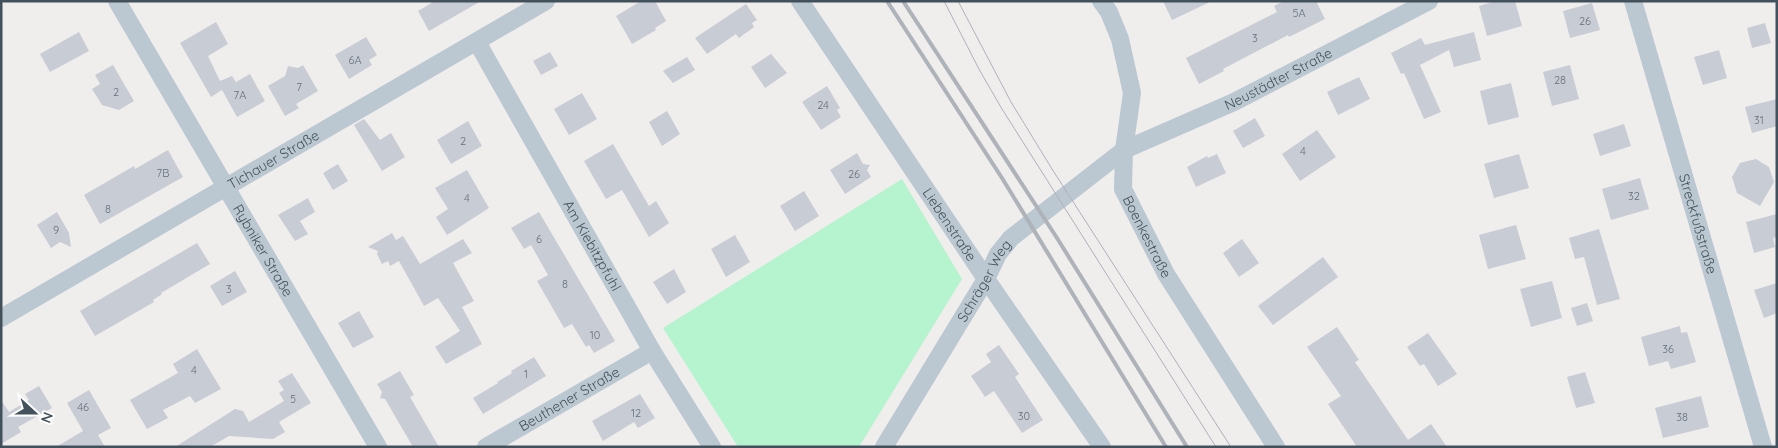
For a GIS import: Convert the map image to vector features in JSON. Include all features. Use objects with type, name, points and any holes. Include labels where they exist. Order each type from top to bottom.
[{"type":"street","name":"Rybniker Straße","points":[[117,1],[378,447]]},
{"type":"street","name":"Tichauer Straße","points":[[1,318],[546,1]]},
{"type":"street","name":"Liebenstraße","points":[[800,1],[986,279],[1102,447]]},
{"type":"street","name":"Boenkestraße","points":[[1101,1],[1109,12],[1120,38],[1132,93],[1124,150],[1123,189],[1166,274],[1276,447]]},
{"type":"street","name":"Neustädter Straße","points":[[1124,150],[1234,102],[1429,1]]},
{"type":"street","name":"Streckfußstraße","points":[[1633,1],[1763,447]]},
{"type":"street","name":"Am Kiebitzpfuhl","points":[[477,42],[652,351],[712,447]]},
{"type":"street","name":"Schräger Weg","points":[[884,447],[986,279],[998,254],[1012,238],[1124,150]]},
{"type":"street","name":"Beuthener Straße","points":[[486,447],[652,351]]},
{"type":"green space","points":[[902,179],[962,279],[859,447],[738,447],[663,328]]},
{"type":"building","points":[[435,1],[481,1],[429,31],[418,11]]},
{"type":"building","points":[[641,1],[655,1],[666,21],[655,28],[656,30],[632,44],[616,16]]},
{"type":"building","points":[[1163,1],[1212,1],[1172,20]]},
{"type":"building","points":[[1284,1],[1316,1],[1325,19],[1289,37],[1288,35],[1223,69],[1224,71],[1199,84],[1186,58],[1277,12],[1274,6]]},
{"type":"building","points":[[1496,1],[1515,1],[1522,26],[1487,36],[1479,6]]},
{"type":"building","points":[[1592,3],[1600,30],[1570,38],[1563,11]]},
{"type":"building","points":[[746,4],[757,20],[752,23],[754,27],[739,38],[736,34],[707,54],[695,38]]},
{"type":"building","points":[[216,22],[228,44],[208,56],[220,81],[232,76],[236,82],[250,74],[265,101],[237,117],[222,90],[211,97],[180,43]]},
{"type":"building","points":[[1765,23],[1771,43],[1752,48],[1747,28]]},
{"type":"building","points":[[79,32],[89,51],[50,72],[40,54]]},
{"type":"building","points":[[1474,32],[1481,60],[1454,67],[1449,50],[1420,65],[1441,112],[1424,119],[1404,73],[1401,74],[1391,53],[1421,38],[1425,45]]},
{"type":"building","points":[[366,37],[377,55],[369,60],[372,65],[349,79],[335,55]]},
{"type":"building","points":[[1719,50],[1727,78],[1703,85],[1694,57]]},
{"type":"building","points":[[550,52],[558,66],[541,75],[533,61]]},
{"type":"building","points":[[771,54],[787,73],[765,88],[751,67]]},
{"type":"building","points":[[687,57],[695,70],[673,83],[663,71]]},
{"type":"building","points":[[113,65],[134,101],[119,110],[102,105],[92,89],[100,84],[95,75]]},
{"type":"building","points":[[303,65],[318,91],[296,104],[299,108],[285,116],[268,86],[285,76],[288,66],[298,68]]},
{"type":"building","points":[[1570,65],[1579,99],[1552,106],[1543,72]]},
{"type":"building","points":[[1359,77],[1370,99],[1338,115],[1327,92]]},
{"type":"building","points":[[1511,83],[1519,117],[1488,125],[1480,91]]},
{"type":"building","points":[[827,86],[840,108],[837,110],[841,117],[821,130],[802,102]]},
{"type":"building","points":[[582,93],[597,119],[569,135],[554,109]]},
{"type":"building","points":[[1777,99],[1777,126],[1752,133],[1745,107]]},
{"type":"building","points":[[667,111],[680,134],[662,146],[649,122]]},
{"type":"building","points":[[1255,118],[1265,136],[1243,148],[1233,131]]},
{"type":"building","points":[[364,119],[380,140],[391,133],[405,157],[382,171],[354,125]]},
{"type":"building","points":[[468,121],[482,146],[451,164],[437,140]]},
{"type":"building","points":[[1624,124],[1631,146],[1600,156],[1593,134]]},
{"type":"building","points":[[1317,130],[1336,157],[1300,181],[1282,154]]},
{"type":"building","points":[[613,144],[649,206],[656,201],[669,223],[649,237],[622,190],[606,199],[584,161]]},
{"type":"building","points":[[168,150],[183,177],[100,224],[84,195],[134,166],[135,169]]},
{"type":"building","points":[[857,153],[863,164],[870,165],[867,170],[871,177],[845,194],[830,170]]},
{"type":"building","points":[[1217,154],[1226,173],[1196,187],[1187,167],[1207,156],[1208,158]]},
{"type":"building","points":[[1519,154],[1529,188],[1494,198],[1484,164]]},
{"type":"building","points":[[1756,159],[1769,167],[1774,182],[1760,206],[1737,193],[1732,177],[1740,163]]},
{"type":"building","points":[[338,164],[348,181],[333,190],[323,173]]},
{"type":"building","points":[[467,170],[489,208],[447,235],[436,217],[448,209],[435,188]]},
{"type":"building","points":[[1640,178],[1649,209],[1611,220],[1602,189]]},
{"type":"building","points":[[804,191],[819,216],[795,231],[780,206]]},
{"type":"building","points":[[308,198],[315,212],[300,221],[308,234],[295,241],[278,215]]},
{"type":"building","points":[[57,212],[69,233],[71,247],[60,242],[51,248],[37,225]]},
{"type":"building","points":[[539,212],[615,341],[594,353],[589,345],[586,347],[572,324],[564,328],[537,281],[548,275],[531,245],[524,249],[511,228]]},
{"type":"building","points":[[1777,214],[1777,237],[1773,238],[1775,247],[1754,253],[1746,222]]},
{"type":"building","points":[[1516,225],[1526,259],[1488,269],[1479,235]]},
{"type":"building","points":[[1599,229],[1620,299],[1597,305],[1584,257],[1575,259],[1569,238]]},
{"type":"building","points":[[392,233],[396,240],[403,236],[420,264],[463,239],[472,253],[453,263],[474,301],[462,307],[482,344],[446,364],[435,347],[460,331],[438,298],[424,306],[399,261],[390,266],[388,261],[382,264],[377,254],[378,251],[368,247]]},
{"type":"building","points":[[735,235],[750,262],[726,277],[711,249]]},
{"type":"building","points":[[1242,239],[1259,263],[1239,277],[1223,253]]},
{"type":"building","points":[[197,243],[210,264],[161,293],[153,300],[154,302],[95,336],[80,311]]},
{"type":"building","points":[[1323,257],[1338,277],[1273,325],[1258,306]]},
{"type":"building","points":[[674,269],[686,292],[667,304],[653,282]]},
{"type":"building","points":[[235,271],[247,292],[222,306],[210,286]]},
{"type":"building","points":[[1552,281],[1562,318],[1531,327],[1520,289]]},
{"type":"building","points":[[1777,283],[1777,313],[1764,318],[1754,290]]},
{"type":"building","points":[[1587,303],[1593,321],[1577,326],[1571,308]]},
{"type":"building","points":[[359,311],[374,337],[353,348],[338,323]]},
{"type":"building","points":[[1680,326],[1681,333],[1687,332],[1696,362],[1671,369],[1668,361],[1649,366],[1641,337]]},
{"type":"building","points":[[1337,327],[1359,360],[1355,362],[1408,440],[1431,424],[1447,447],[1357,447],[1328,404],[1341,396],[1307,347]]},
{"type":"building","points":[[1428,333],[1457,374],[1438,386],[1424,364],[1420,366],[1407,347]]},
{"type":"building","points":[[999,345],[1019,374],[1015,377],[1043,420],[1022,433],[994,391],[985,397],[971,376],[991,362],[986,354]]},
{"type":"building","points":[[197,349],[221,389],[195,403],[190,396],[163,410],[168,418],[147,429],[130,400],[178,373],[173,364]]},
{"type":"building","points":[[534,357],[546,376],[483,414],[473,398]]},
{"type":"building","points":[[400,371],[414,395],[410,397],[439,447],[413,447],[385,399],[380,398],[382,392],[377,384]]},
{"type":"building","points":[[1585,372],[1595,403],[1576,408],[1567,377]]},
{"type":"building","points":[[292,373],[311,403],[279,422],[285,432],[273,439],[229,436],[210,447],[175,447],[235,409],[243,411],[249,422],[284,401],[279,393],[284,390],[278,381]]},
{"type":"building","points":[[39,386],[52,408],[18,427],[21,432],[1,444],[1,400],[9,412],[29,400],[25,394]]},
{"type":"building","points":[[89,390],[111,428],[98,435],[105,447],[56,447],[83,431],[67,403]]},
{"type":"building","points":[[640,394],[655,418],[638,428],[634,422],[603,441],[592,421]]},
{"type":"building","points":[[1701,396],[1709,427],[1663,438],[1655,408]]},
{"type":"tram line","points":[[944,1],[1002,109],[1216,447]]},
{"type":"tram line","points":[[958,1],[1011,102],[1052,169],[1231,447]]},
{"type":"railway","points":[[887,1],[1002,178],[1166,447]]},
{"type":"railway","points":[[903,1],[1057,238],[1187,447]]}]
